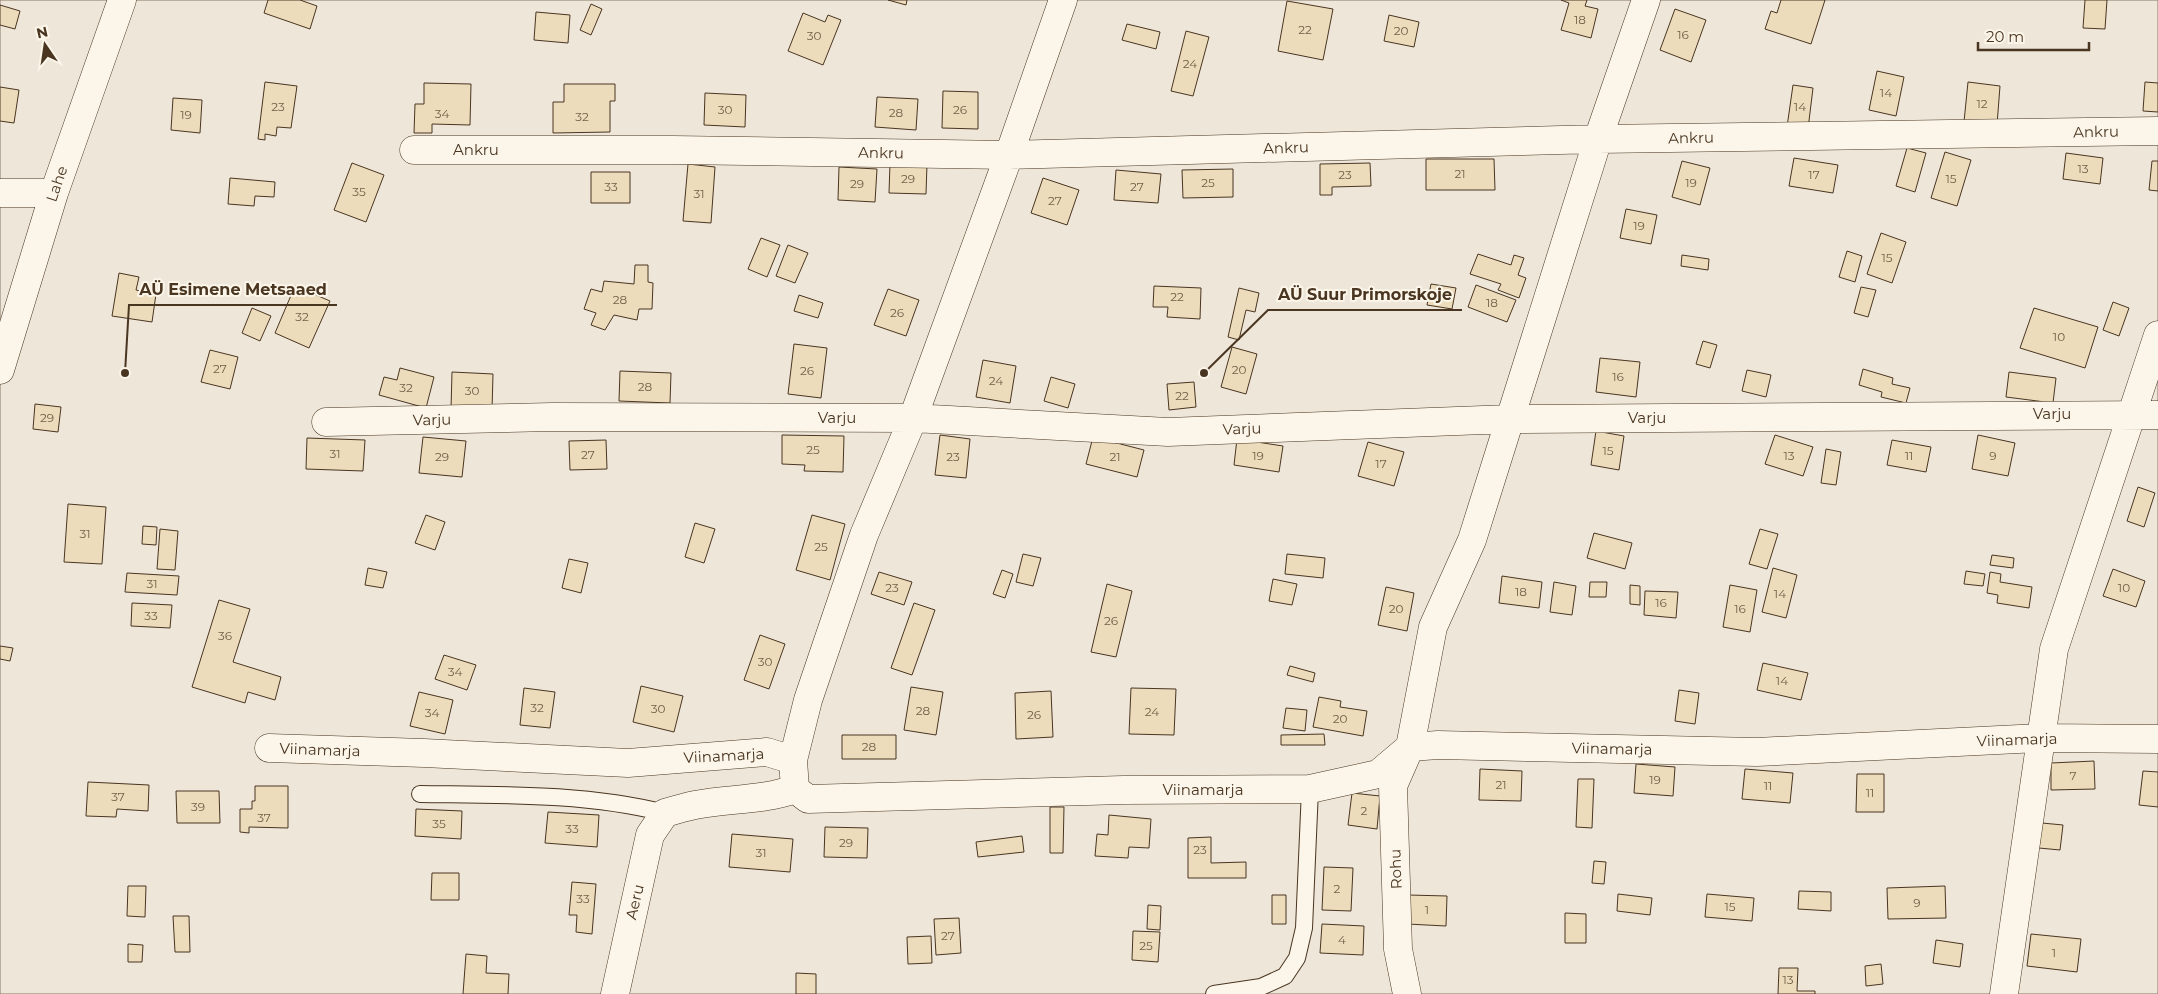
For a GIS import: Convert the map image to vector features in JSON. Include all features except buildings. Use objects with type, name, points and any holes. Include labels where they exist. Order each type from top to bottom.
[{"type":"street","name":"Lahe","points":[[0,370],[54,193],[122,0]]},
{"type":"street","points":[[665,813],[696,805],[777,796],[795,789],[792,760],[808,700],[864,535],[913,418],[1009,155],[1063,0]]},
{"type":"street","name":"Rohu","points":[[1406,994],[1398,949],[1393,786],[1410,747],[1432,627],[1472,540],[1598,139],[1646,0]]},
{"type":"street","name":"Ankru","points":[[414,150],[673,150],[1009,155],[1598,139],[2158,131]]},
{"type":"street","points":[[0,193],[54,193]]},
{"type":"street","points":[[2004,994],[2054,649],[2145,414],[2158,335]]},
{"type":"street","name":"Varju","points":[[326,422],[552,417],[913,418],[1168,432],[1510,419],[2145,414]]},
{"type":"street","name":"Viinamarja","points":[[795,789],[808,799],[1123,790],[1310,789],[1378,774],[1410,747],[1448,746],[1757,752],[2041,738],[2158,739]]},
{"type":"street","name":"Viinamarja","points":[[269,748],[628,763],[766,752],[792,760]]},
{"type":"street","name":"Aeru","points":[[615,994],[650,835],[665,813]]},
{"type":"lane","points":[[1214,994],[1261,987],[1284,976],[1297,958],[1304,928],[1310,789]]},
{"type":"lane","points":[[420,794],[565,798],[643,808],[665,813]]},
{"type":"shaded area","points":[[0,0],[2158,0],[2158,994],[0,994]]},
{"type":"place","name":"AÜ Esimene Metsaaed","points":[[125,373]]},
{"type":"place","name":"AÜ Suur Primorskoje","points":[[1204,373]]}]
